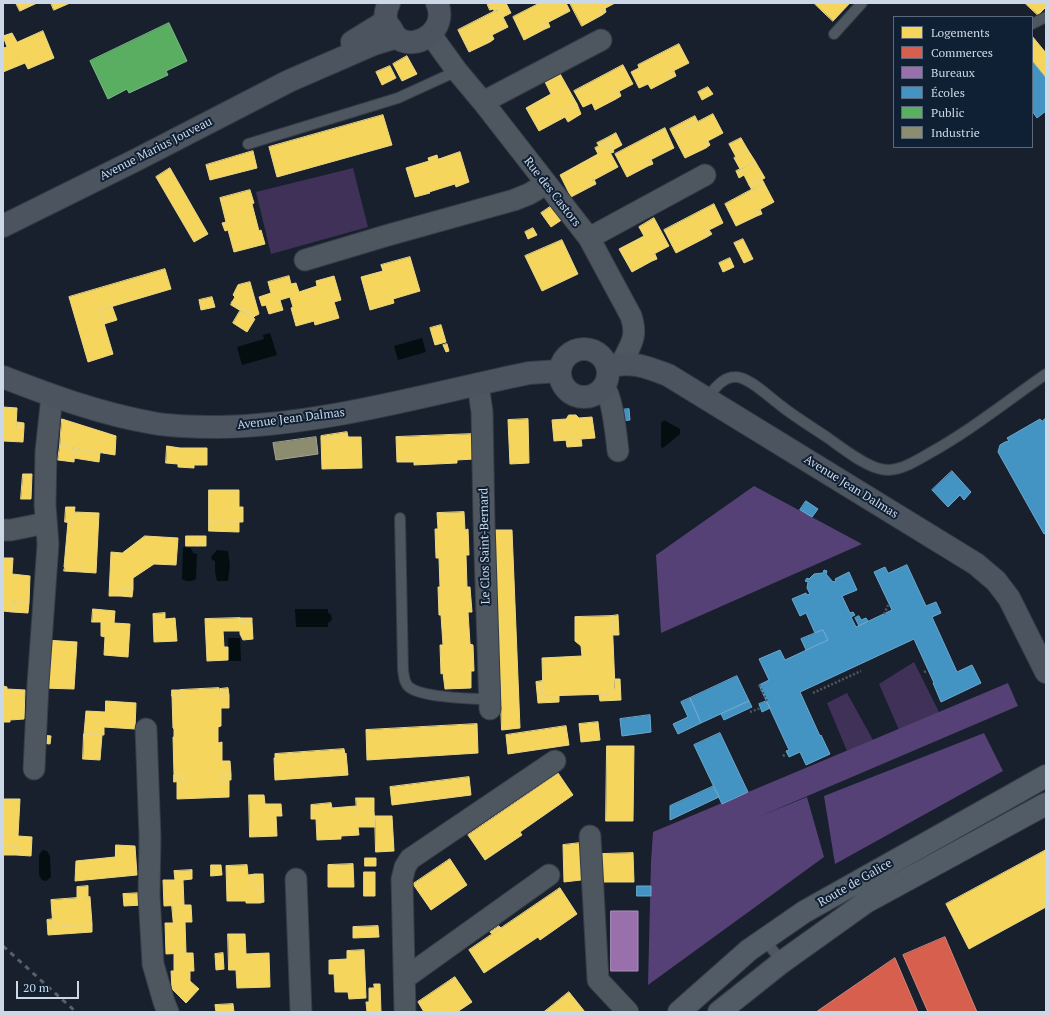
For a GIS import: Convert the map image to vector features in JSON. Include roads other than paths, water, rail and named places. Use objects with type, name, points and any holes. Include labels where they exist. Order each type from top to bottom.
[{"type":"main road","name":"Route de Galice","points":[[719,1012],[782,962],[866,902],[904,868],[1046,776]]},
{"type":"main road","name":"Route de Galice","points":[[678,1012],[749,950],[804,912],[1046,804]]},
{"type":"street","points":[[391,20],[407,42],[419,41],[431,35],[438,24],[442,5]]},
{"type":"street","name":"Avenue Marius Jouveau","points":[[3,226],[289,81],[391,20]]},
{"type":"street","name":"Rue des Castors","points":[[431,35],[457,71],[484,102],[589,238],[627,309],[634,325],[633,340],[611,372]]},
{"type":"street","points":[[484,102],[601,40]]},
{"type":"street","points":[[589,238],[706,175]]},
{"type":"street","points":[[305,260],[514,200],[529,194],[546,184]]},
{"type":"street","name":"Avenue Marius Jouveau","points":[[3,230],[22,217]]},
{"type":"street","points":[[611,372],[599,392],[586,397],[579,397],[572,395],[562,385],[559,371],[561,363],[566,356],[582,348],[590,349],[598,353],[604,359],[611,372],[608,392],[618,451]]},
{"type":"street","name":"Avenue Jean Dalmas","points":[[611,372],[638,364],[668,375],[976,564],[996,581],[1009,598],[1046,672]]},
{"type":"street","name":"Avenue Jean Dalmas","points":[[3,377],[52,396],[100,412],[154,424],[203,427],[254,426],[297,421],[347,413],[529,373],[559,371]]},
{"type":"street","name":"Le Clos Saint-Bernard","points":[[478,384],[482,412],[490,704]]},
{"type":"street","points":[[34,769],[38,684],[48,544],[45,505],[46,451],[52,396]]},
{"type":"street","points":[[3,530],[11,530],[46,523]]},
{"type":"street","points":[[146,729],[150,837],[149,895],[153,964],[168,1012]]},
{"type":"street","points":[[405,1012],[402,879],[405,867],[410,860],[555,761]]},
{"type":"street","points":[[590,836],[598,980],[628,1012]]},
{"type":"street","points":[[405,978],[549,875]]},
{"type":"street","points":[[296,879],[301,1012]]},
{"type":"lane","points":[[834,34],[862,3]]},
{"type":"lane","points":[[1033,24],[1046,18]]},
{"type":"lane","points":[[248,144],[398,98],[457,71]]},
{"type":"lane","points":[[706,398],[717,386],[726,380],[735,376],[741,378],[753,384],[781,406],[851,454],[877,468],[888,470],[900,468],[940,448],[1046,374]]},
{"type":"lane","points":[[400,518],[404,681],[408,687],[417,692],[490,704]]},
{"type":"lane","points":[[765,940],[782,962]]},
{"type":"railway","points":[[3,946],[76,1012]]}]
